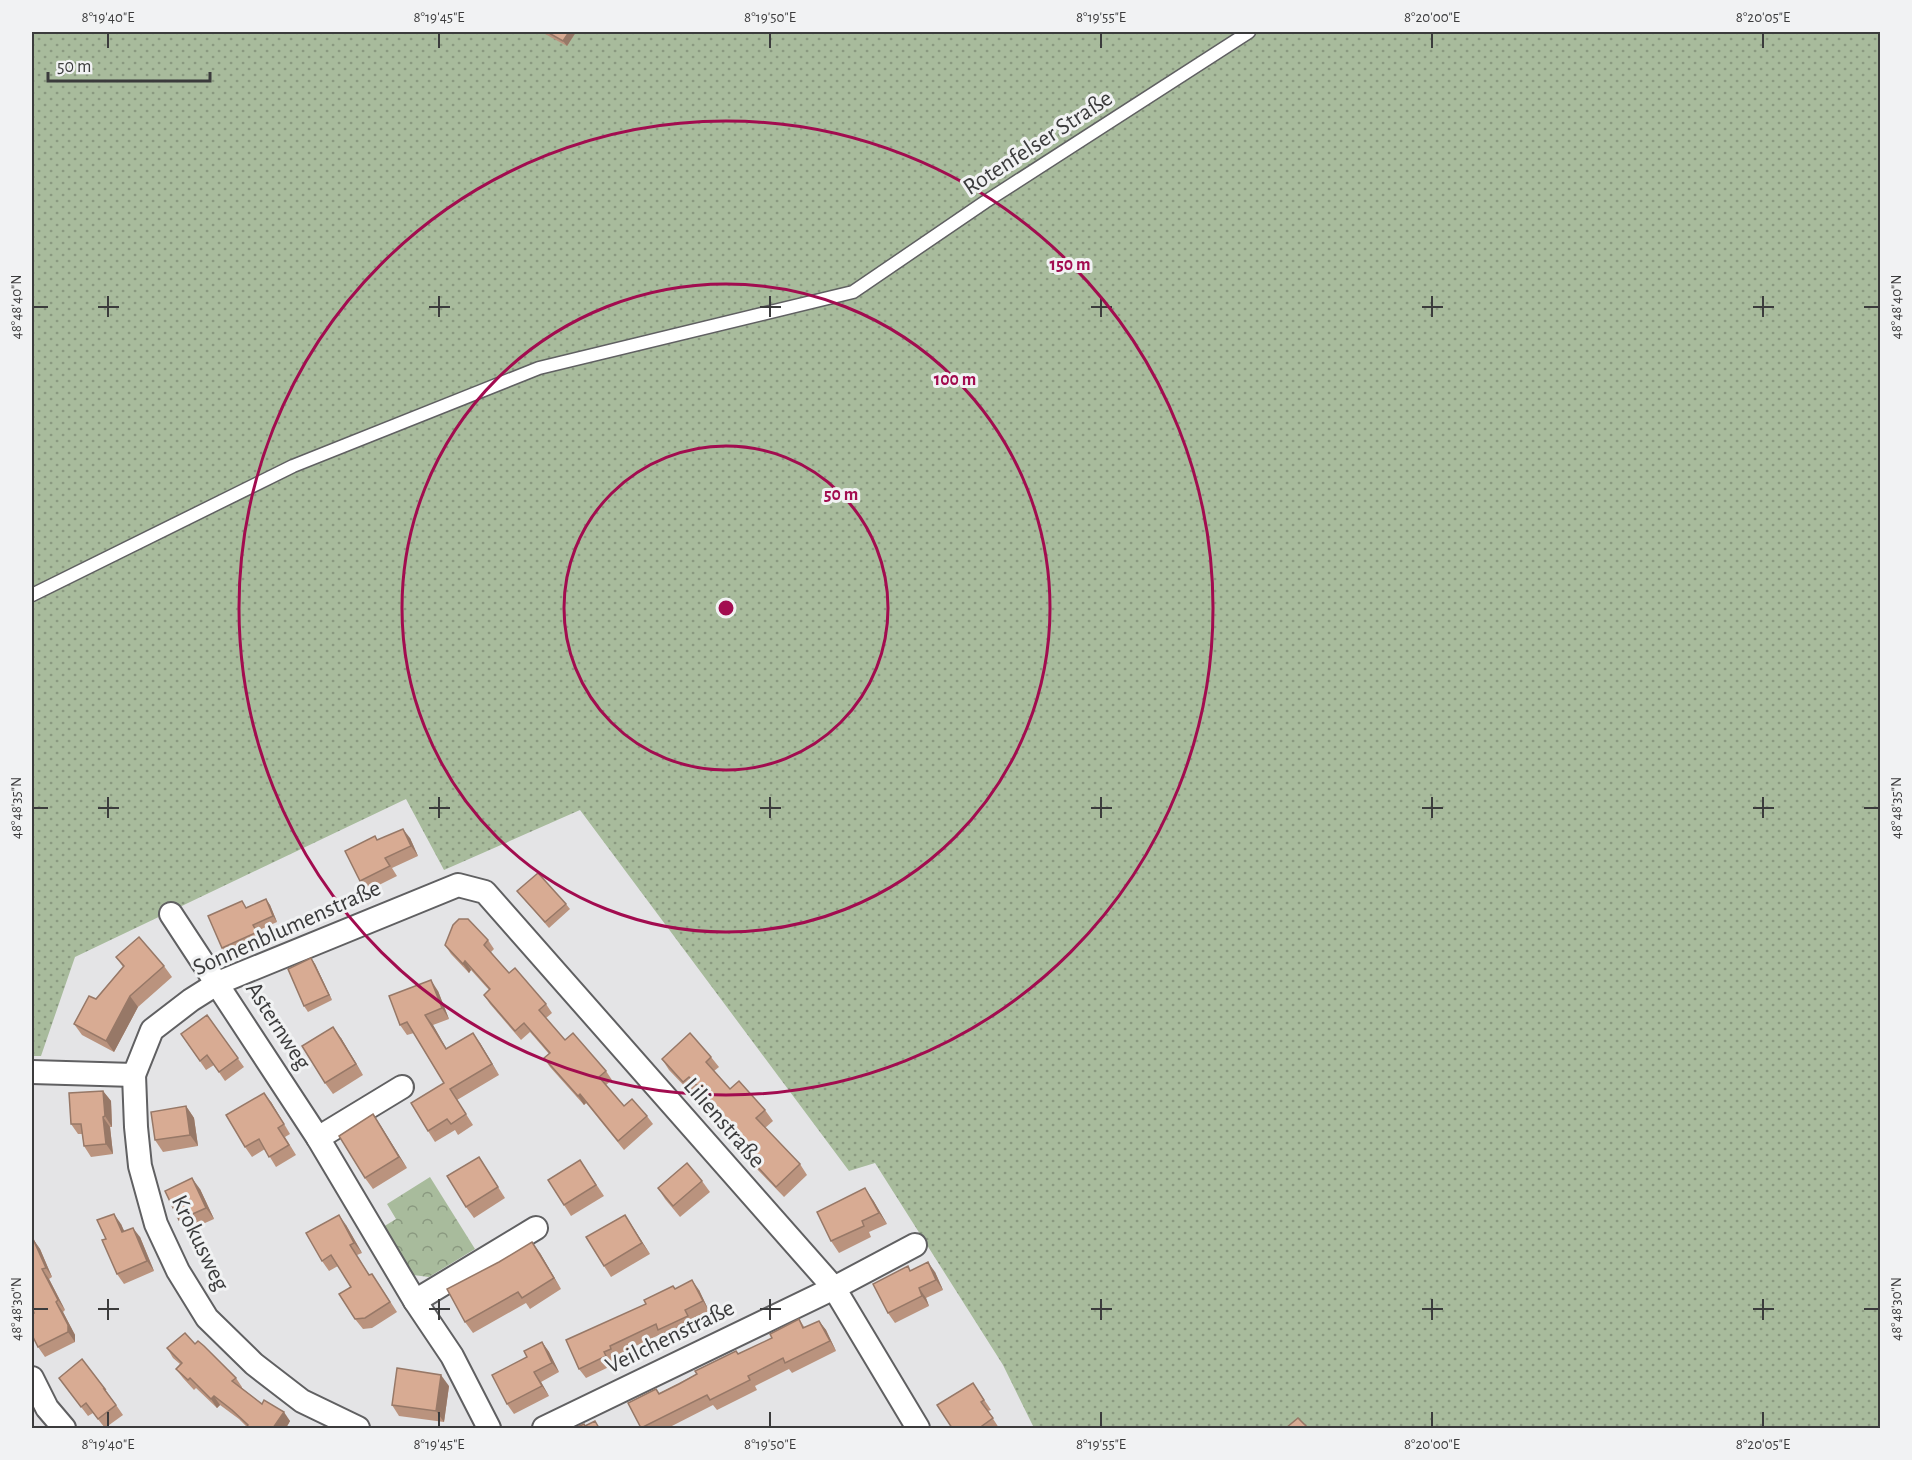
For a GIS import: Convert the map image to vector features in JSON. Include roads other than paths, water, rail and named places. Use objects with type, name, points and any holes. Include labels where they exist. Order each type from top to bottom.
[{"type":"street","name":"Sonnenblumenstraße","points":[[134,1075],[152,1030],[191,1000],[218,983],[458,885]]},
{"type":"street","name":"Lilienstraße","points":[[458,885],[485,892],[834,1288],[918,1428]]},
{"type":"street","name":"Asternweg","points":[[171,914],[318,1138],[415,1300],[452,1356],[489,1428]]},
{"type":"street","points":[[32,1072],[134,1075]]},
{"type":"street","name":"Krokusweg","points":[[134,1075],[140,1166],[156,1224],[178,1271],[207,1318],[254,1364],[302,1401],[358,1428]]},
{"type":"street","points":[[318,1138],[402,1087]]},
{"type":"street","points":[[415,1300],[536,1228]]},
{"type":"street","name":"Veilchenstraße","points":[[544,1428],[834,1288],[915,1245]]},
{"type":"street","points":[[32,1378],[47,1408],[64,1428]]},
{"type":"lane","name":"Rotenfelser Straße","points":[[32,595],[293,466],[539,368],[853,292],[985,202],[1249,32]]}]
